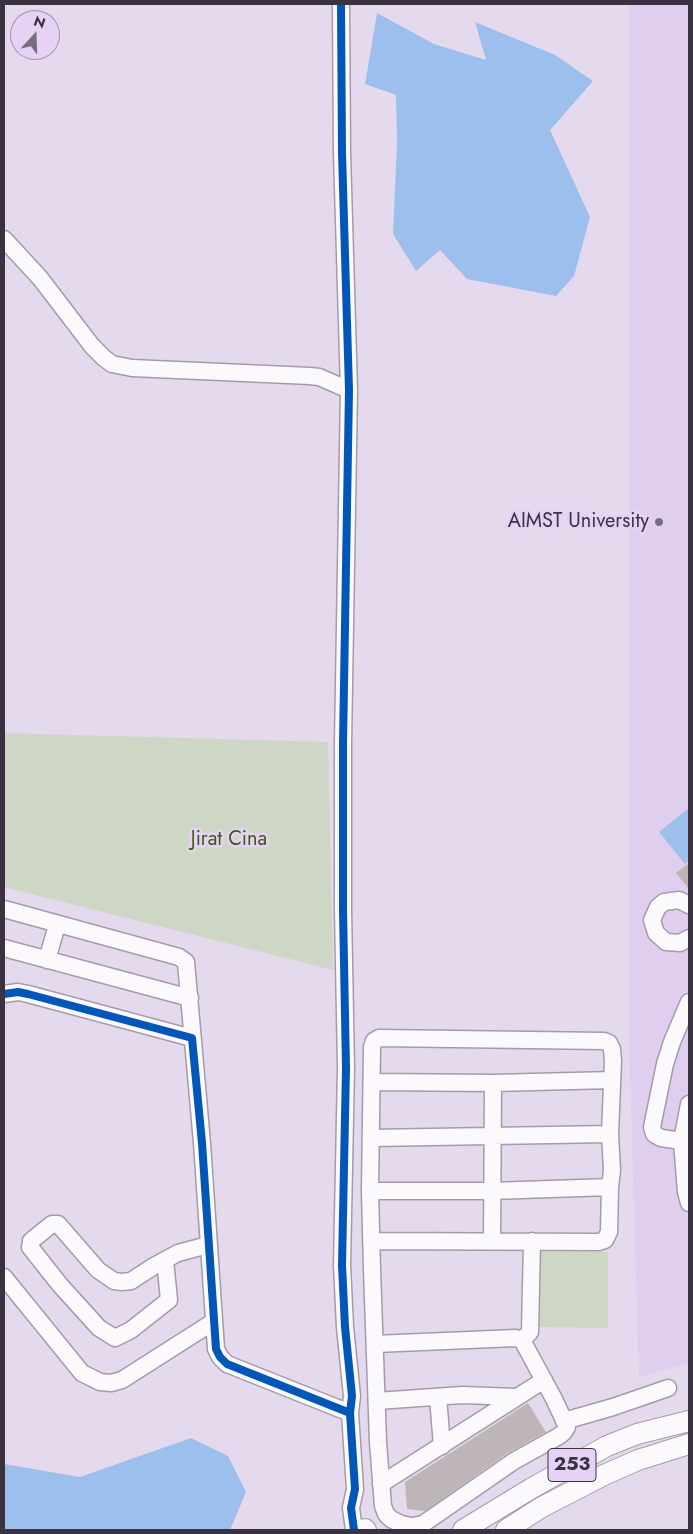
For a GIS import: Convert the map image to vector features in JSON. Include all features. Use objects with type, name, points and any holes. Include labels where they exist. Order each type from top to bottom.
[{"type":"main road","name":"253","points":[[463,1530],[532,1488],[607,1446],[637,1434],[689,1422]]},
{"type":"main road","name":"253","points":[[506,1530],[542,1507],[604,1475],[638,1460],[689,1444]]},
{"type":"street","points":[[341,4],[342,153],[349,390],[343,752],[346,1068],[342,1265],[345,1327],[352,1396],[350,1413],[355,1489],[362,1530]]},
{"type":"street","points":[[4,240],[40,278],[92,346],[112,364],[139,368],[310,376],[319,377],[349,390]]},
{"type":"street","points":[[689,905],[679,900],[664,902],[658,907],[652,920],[656,933],[666,942],[680,943],[689,938]]},
{"type":"street","points":[[4,909],[183,959],[186,962],[204,1162],[216,1349],[220,1357],[227,1364],[350,1413]]},
{"type":"street","points":[[47,960],[57,925]]},
{"type":"street","points":[[4,948],[190,998]]},
{"type":"street","points":[[4,994],[18,992],[28,994],[192,1038]]},
{"type":"street","points":[[682,1142],[661,1138],[654,1134],[652,1127],[665,1064],[689,1002]]},
{"type":"street","points":[[371,1241],[599,1242],[605,1240],[609,1232],[612,1170],[610,1134],[611,1045],[604,1041],[379,1038],[374,1041],[372,1047],[371,1241],[376,1398],[381,1484],[383,1506],[386,1514],[401,1524],[412,1526],[423,1524],[514,1461],[564,1432],[567,1427],[522,1340],[516,1338],[375,1344]]},
{"type":"street","points":[[373,1082],[493,1083],[612,1080]]},
{"type":"street","points":[[492,1242],[493,1083]]},
{"type":"street","points":[[689,1104],[682,1142],[686,1192],[689,1203]]},
{"type":"street","points":[[371,1138],[610,1134]]},
{"type":"street","points":[[370,1191],[491,1191],[610,1187]]},
{"type":"street","points":[[165,1260],[169,1300],[130,1330],[115,1338],[98,1328],[30,1247],[30,1244],[31,1241],[52,1224],[58,1224],[98,1270],[114,1281],[122,1282],[131,1281],[165,1260],[185,1250],[208,1245]]},
{"type":"street","points":[[522,1340],[530,1332],[532,1241]]},
{"type":"street","points":[[4,1277],[82,1373],[100,1382],[111,1383],[122,1380],[213,1322]]},
{"type":"street","points":[[381,1484],[544,1380]]},
{"type":"street","points":[[564,1421],[668,1388]]},
{"type":"street","points":[[352,1396],[376,1398],[462,1395],[517,1397]]},
{"type":"street","points":[[438,1397],[442,1446]]},
{"type":"shaded area","name":"AIMST University","points":[[629,4],[689,4],[689,1363],[639,1377],[629,1040]]},
{"type":"green space","name":"Jirat Cina","points":[[4,733],[328,742],[333,970],[4,887]]},
{"type":"green space","points":[[538,1252],[608,1252],[608,1328],[538,1327]]},
{"type":"water","points":[[377,13],[434,44],[486,60],[475,22],[555,55],[593,81],[550,130],[590,217],[574,276],[556,296],[467,279],[440,250],[416,271],[393,234],[397,142],[396,95],[365,84]]},
{"type":"water","points":[[689,808],[689,861],[685,864],[659,832]]},
{"type":"water","points":[[191,1438],[228,1456],[246,1492],[230,1530],[4,1530],[4,1464],[80,1477]]},
{"type":"building","points":[[689,863],[689,889],[676,873]]},
{"type":"building","points":[[528,1403],[546,1432],[508,1453],[425,1511],[407,1509],[405,1482]]},
{"type":"cycle path","points":[[341,4],[342,153],[349,390],[343,743],[343,910],[346,1068],[342,1265],[345,1327],[352,1396],[350,1413],[355,1489],[351,1508],[354,1530]]},
{"type":"cycle path","points":[[4,994],[18,992],[28,994],[192,1038],[202,1143],[216,1349],[220,1357],[227,1364],[350,1413]]},
{"type":"place","name":"AIMST University","points":[[659,522]]}]
